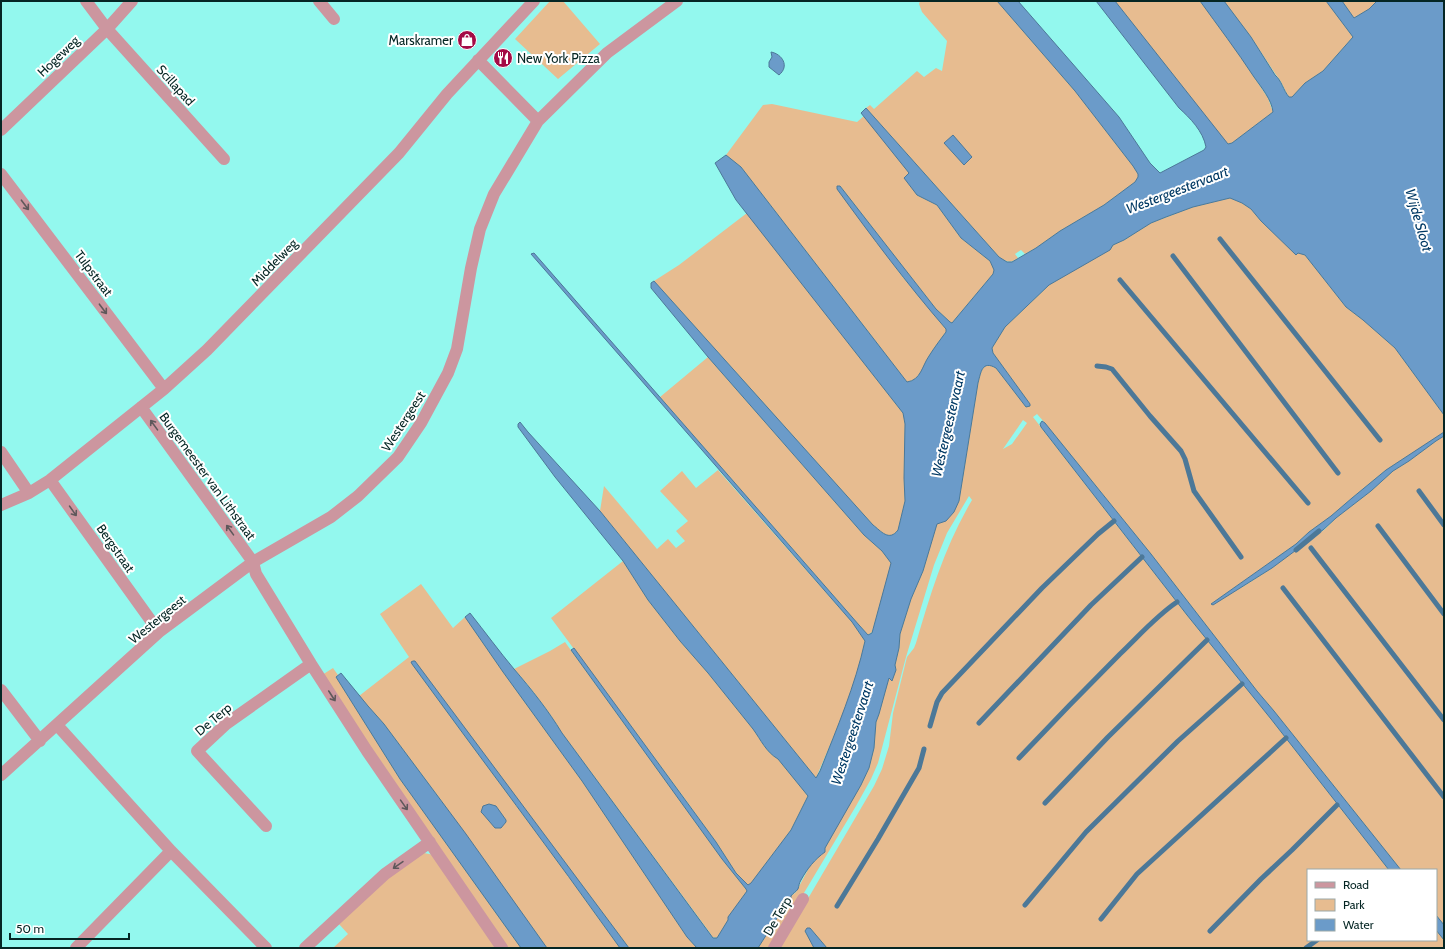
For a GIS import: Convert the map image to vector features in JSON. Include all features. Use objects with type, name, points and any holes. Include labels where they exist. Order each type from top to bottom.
[{"type":"street","name":"Scillapad","points":[[86,1],[107,29],[224,159]]},
{"type":"street","name":"Hogeweg","points":[[1,130],[107,29],[132,1]]},
{"type":"street","points":[[319,1],[334,19]]},
{"type":"street","name":"Middelweg","points":[[1,505],[29,493],[50,480],[164,389],[212,344],[399,154],[447,94],[534,1]]},
{"type":"street","name":"Westergeest","points":[[1,775],[159,632],[253,562],[331,517],[358,496],[398,457],[421,423],[448,373],[457,349],[471,268],[480,228],[494,194],[538,120],[607,53],[675,1]]},
{"type":"street","points":[[478,60],[538,120]]},
{"type":"street","name":"Tulpstraat","points":[[1,174],[164,389]]},
{"type":"street","name":"Burgemeester van Lithstraat","points":[[141,407],[253,562]]},
{"type":"street","points":[[1,452],[29,493]]},
{"type":"street","name":"Bergstraat","points":[[50,480],[159,632]]},
{"type":"street","points":[[253,562],[256,574],[366,751],[502,948]]},
{"type":"street","name":"De Terp","points":[[266,826],[197,751],[226,724],[311,664]]},
{"type":"street","points":[[1,690],[40,741]]},
{"type":"street","points":[[57,725],[171,851],[266,948]]},
{"type":"street","points":[[305,948],[385,874],[430,842]]},
{"type":"street","points":[[76,948],[171,851]]},
{"type":"street","name":"De Terp","points":[[774,948],[803,898]]},
{"type":"green space","points":[[550,1],[563,1],[600,44],[558,79],[515,39]]},
{"type":"green space","points":[[920,1],[997,1],[1075,91],[1133,166],[1139,177],[1135,182],[1104,205],[1060,231],[1036,248],[1025,254],[1021,250],[1015,254],[1018,258],[1015,260],[1008,262],[999,257],[866,108],[870,105],[874,109],[917,71],[924,77],[936,68],[942,71],[947,41],[922,12],[919,4]]},
{"type":"green space","points":[[1115,1],[1200,1],[1232,44],[1268,98],[1273,112],[1232,143],[1227,144]]},
{"type":"green space","points":[[1224,1],[1326,1],[1353,37],[1323,71],[1305,83],[1292,97],[1289,97],[1280,80],[1251,37]]},
{"type":"green space","points":[[1342,1],[1377,1],[1369,9],[1354,18]]},
{"type":"green space","points":[[772,104],[857,122],[864,116],[910,173],[917,195],[937,205],[961,238],[990,261],[994,270],[993,274],[952,323],[936,309],[840,186],[837,186],[902,276],[946,329],[946,332],[929,356],[921,372],[912,381],[907,382],[741,167],[726,155],[763,105]]},
{"type":"green space","points":[[1230,198],[1242,203],[1251,209],[1261,221],[1296,254],[1298,253],[1305,255],[1346,307],[1395,348],[1444,415],[1444,432],[1386,470],[1296,544],[1211,604],[1244,586],[1272,568],[1312,537],[1324,530],[1336,518],[1371,491],[1393,471],[1444,436],[1444,925],[1437,916],[1437,869],[1400,869],[1257,691],[1151,554],[1045,423],[1037,414],[1033,417],[1187,615],[1271,719],[1388,869],[1307,869],[1307,941],[1437,941],[1437,931],[1444,940],[1444,948],[827,948],[810,928],[805,931],[814,948],[779,948],[874,786],[882,769],[889,746],[893,713],[907,657],[916,643],[933,587],[946,552],[962,517],[972,500],[969,496],[947,533],[934,565],[906,657],[878,763],[871,779],[771,948],[758,948],[786,904],[790,901],[791,896],[796,892],[811,864],[816,860],[828,843],[869,768],[874,748],[876,722],[889,677],[892,680],[896,670],[895,665],[899,648],[900,634],[911,599],[923,571],[937,523],[959,501],[978,383],[983,368],[988,365],[996,368],[1026,407],[1030,406],[993,353],[992,348],[1005,327],[1049,285],[1151,223],[1193,207]],"holes":[[[1023,420],[1027,423],[1012,444],[1003,449]]]},
{"type":"green space","points":[[747,213],[903,413],[905,424],[905,501],[898,530],[891,535],[885,534],[873,525],[654,281],[679,265]]},
{"type":"green space","points":[[708,357],[864,535],[882,551],[892,564],[872,632],[868,635],[660,397]]},
{"type":"green space","points":[[718,470],[852,622],[865,641],[857,674],[845,710],[816,778],[600,511],[604,486],[657,549],[668,539],[676,548],[685,541],[676,531],[688,521],[660,491],[682,471],[696,488]]},
{"type":"green space","points":[[623,561],[648,600],[680,641],[708,673],[753,729],[767,749],[778,759],[808,796],[791,830],[750,885],[748,885],[736,873],[716,842],[682,795],[551,618]]},
{"type":"green space","points":[[421,584],[453,628],[465,617],[582,781],[687,937],[697,948],[629,948],[413,661],[412,664],[569,876],[620,948],[547,948],[440,799],[384,724],[359,696],[409,657],[380,614]]},
{"type":"green space","points":[[565,642],[722,859],[746,889],[747,891],[717,938],[712,937],[562,733],[540,700],[514,669]]},
{"type":"green space","points":[[333,668],[338,675],[336,677],[400,779],[521,948],[507,948],[322,675]]},
{"type":"green space","points":[[424,853],[434,855],[498,948],[333,948],[348,934],[338,923],[387,878]]},
{"type":"water","points":[[997,1],[1018,1],[1119,117],[1150,163],[1160,173],[1204,150],[1206,147],[1204,141],[1196,125],[1179,108],[1096,1],[1115,1],[1228,144],[1232,143],[1273,112],[1263,89],[1200,1],[1224,1],[1251,37],[1289,97],[1292,97],[1305,83],[1323,71],[1353,37],[1326,1],[1342,1],[1354,18],[1369,9],[1377,1],[1444,1],[1444,415],[1395,348],[1346,307],[1305,255],[1298,253],[1296,255],[1261,221],[1251,209],[1230,198],[1193,207],[1151,223],[1113,245],[1110,250],[1049,285],[1005,327],[992,348],[993,353],[1030,406],[1026,407],[996,368],[988,365],[981,371],[959,501],[954,512],[946,521],[937,524],[923,571],[911,599],[900,634],[899,648],[895,665],[896,670],[892,681],[889,678],[876,722],[874,748],[869,768],[861,785],[825,848],[825,852],[806,872],[800,881],[798,889],[791,896],[791,900],[786,904],[758,948],[697,948],[687,937],[582,781],[465,617],[470,613],[540,700],[562,733],[713,938],[717,938],[728,920],[728,917],[747,891],[722,859],[571,650],[574,648],[716,842],[736,873],[748,885],[791,830],[808,796],[778,759],[767,749],[753,729],[648,600],[623,561],[555,477],[518,427],[518,424],[520,422],[600,511],[816,778],[845,707],[865,641],[852,622],[531,254],[534,253],[859,625],[868,635],[872,633],[891,563],[882,551],[864,535],[708,357],[651,288],[651,283],[654,281],[873,525],[885,534],[891,535],[895,533],[898,530],[905,501],[905,424],[903,413],[736,200],[715,163],[726,155],[741,167],[907,382],[912,381],[921,372],[929,356],[946,332],[946,329],[890,260],[837,189],[837,186],[840,186],[936,309],[950,322],[952,323],[993,274],[994,270],[990,261],[961,238],[937,205],[917,195],[904,178],[909,173],[861,113],[866,108],[999,257],[1007,262],[1012,262],[1036,248],[1060,231],[1104,205],[1135,182],[1138,177],[1138,174],[1133,166],[1075,91]]},
{"type":"water","points":[[771,52],[778,55],[783,61],[784,68],[779,75],[769,67],[769,62],[772,57]]},
{"type":"water","points":[[953,135],[972,157],[964,165],[944,143]]},
{"type":"water","points":[[1042,421],[1045,423],[1151,554],[1257,691],[1400,869],[1388,869],[1271,719],[1187,615],[1040,424]]},
{"type":"water","points":[[1444,432],[1444,436],[1393,471],[1323,530],[1272,568],[1213,605],[1211,604],[1296,544],[1386,470]]},
{"type":"water","points":[[415,661],[629,948],[620,948],[569,876],[412,664],[411,662]]},
{"type":"water","points":[[341,673],[384,724],[466,834],[547,948],[521,948],[400,779],[336,677]]},
{"type":"water","points":[[489,804],[496,806],[506,820],[501,828],[495,828],[481,812],[483,806]]},
{"type":"water","points":[[1437,916],[1444,925],[1444,940],[1437,931]]},
{"type":"water","points":[[807,928],[810,928],[827,948],[814,948],[805,931]]},
{"type":"waterway","points":[[1220,239],[1380,440]]},
{"type":"waterway","points":[[1173,256],[1338,473]]},
{"type":"waterway","points":[[1120,280],[1308,503]]},
{"type":"waterway","points":[[1097,366],[1112,369],[1181,451],[1185,459],[1194,491],[1241,557]]},
{"type":"waterway","points":[[1419,491],[1444,525]]},
{"type":"waterway","points":[[930,726],[937,702],[942,693],[1042,588],[1098,534],[1114,521]]},
{"type":"waterway","points":[[1378,526],[1444,614]]},
{"type":"waterway","points":[[1296,550],[1319,531]]},
{"type":"waterway","points":[[1311,548],[1444,720]]},
{"type":"waterway","points":[[979,723],[1091,605],[1142,557]]},
{"type":"waterway","points":[[1283,588],[1444,797]]},
{"type":"waterway","points":[[1019,758],[1147,627],[1177,602]]},
{"type":"waterway","points":[[1045,803],[1108,737],[1207,640]]},
{"type":"waterway","points":[[1025,905],[1086,832],[1178,741],[1242,684]]},
{"type":"waterway","points":[[1101,919],[1137,874],[1286,738]]},
{"type":"waterway","points":[[837,906],[919,768],[924,749]]},
{"type":"waterway","points":[[1210,931],[1337,805]]},
{"type":"waterway","points":[[1306,948],[1316,941]]},
{"type":"place","name":"Marskramer","points":[[467,40]]},
{"type":"place","name":"New York Pizza","points":[[503,58]]},
{"type":"water label","name":"Westergeestervaart","points":[[1177,190]]},
{"type":"water label","name":"Wijde Sloot","points":[[1419,220]]},
{"type":"water label","name":"Westergeestervaart","points":[[948,424]]},
{"type":"water label","name":"Westergeestervaart","points":[[852,733]]}]
